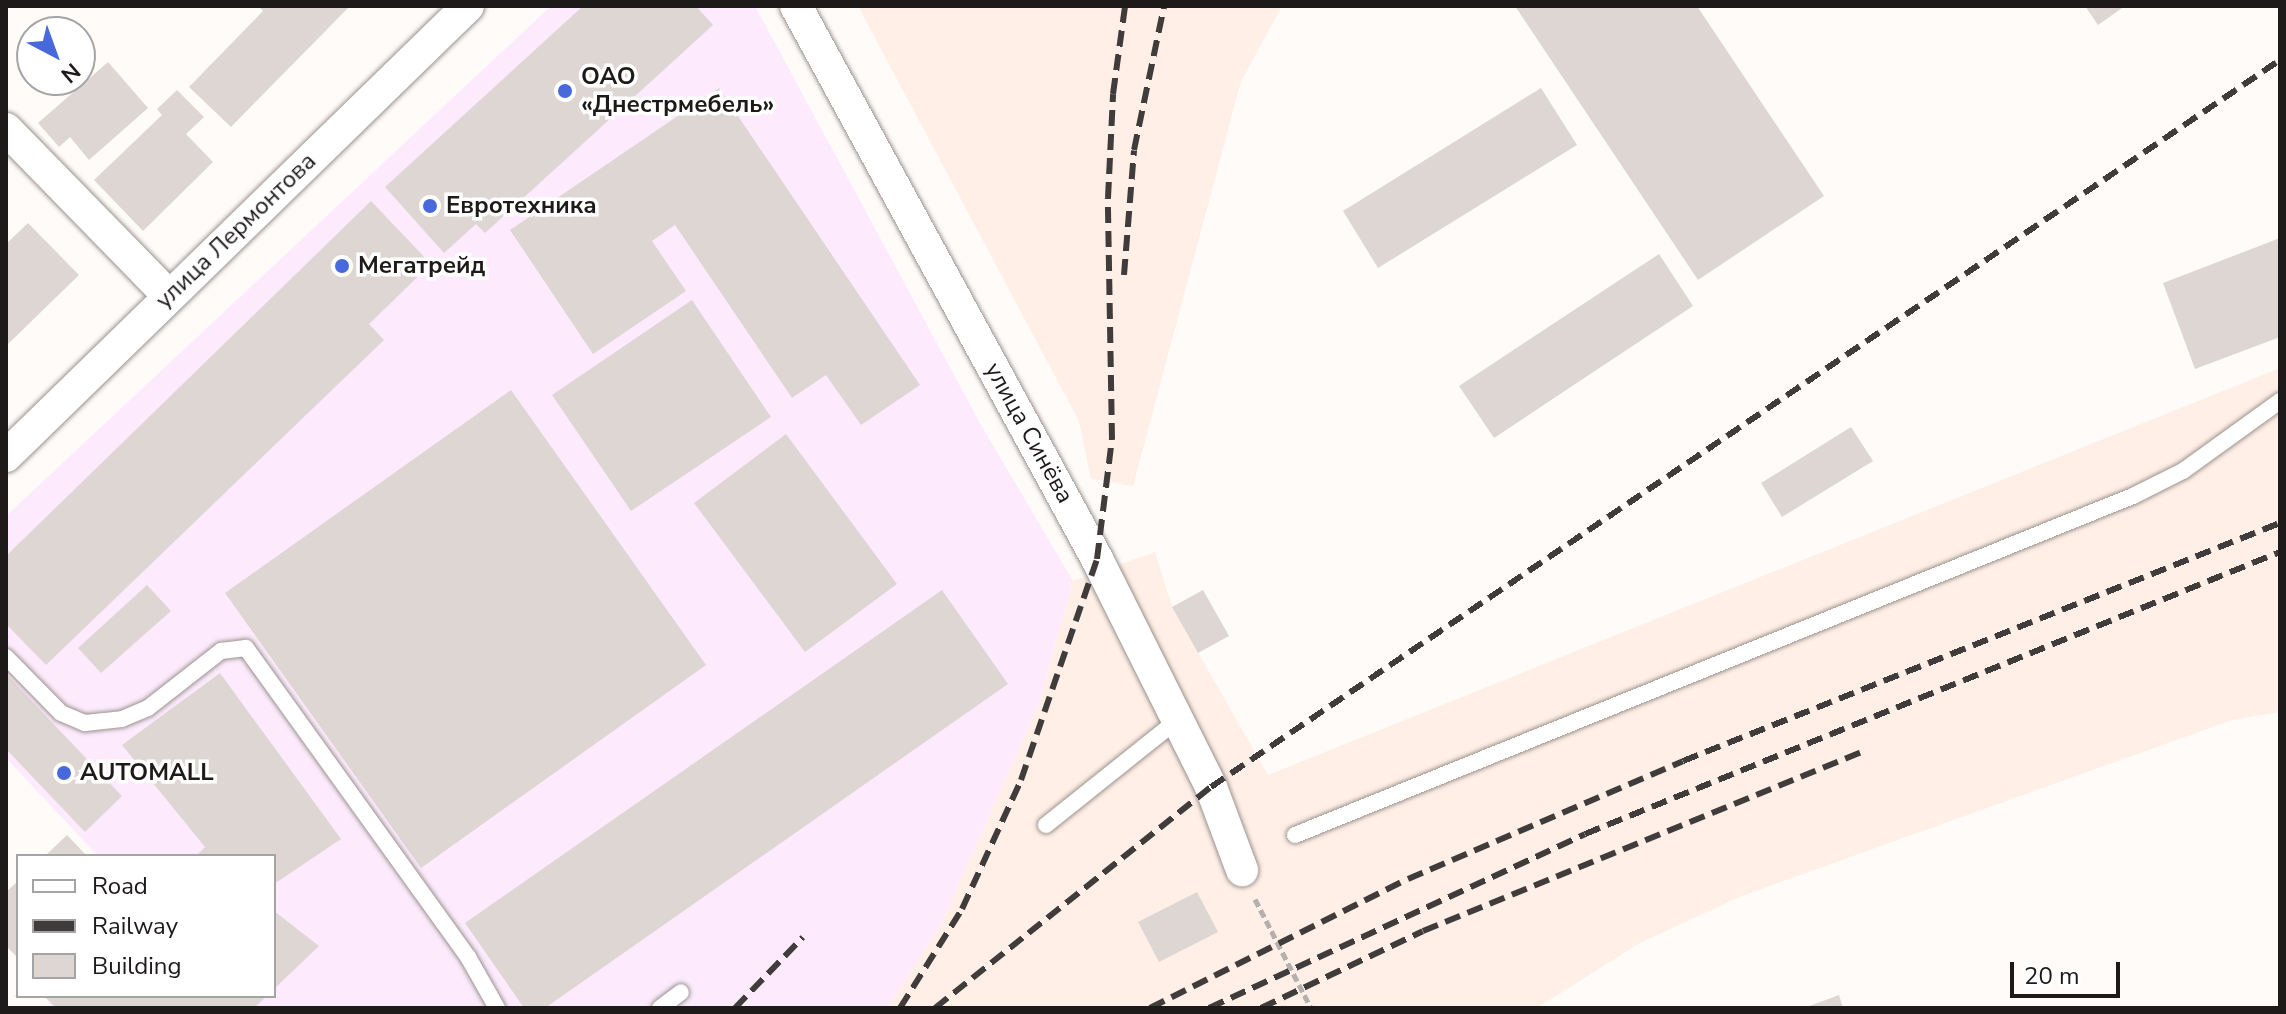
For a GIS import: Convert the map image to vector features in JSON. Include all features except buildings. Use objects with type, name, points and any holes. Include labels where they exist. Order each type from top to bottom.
[{"type":"street","name":"улица Лермонтова","points":[[6,456],[468,6]]},
{"type":"street","name":"улица Синёва","points":[[796,6],[1097,559],[1175,722],[1211,787],[1242,870]]},
{"type":"street","points":[[6,129],[169,296]]},
{"type":"lane","points":[[1295,835],[2133,496],[2183,471],[2280,401]]},
{"type":"lane","points":[[6,657],[61,713],[85,723],[122,719],[148,708],[221,651],[246,648],[468,957],[497,1008]]},
{"type":"lane","points":[[1046,825],[1175,722]]},
{"type":"lane","points":[[660,1008],[681,992]]},
{"type":"path","points":[[1242,870],[1311,1008]]},
{"type":"shaded area","name":"ОАО «Днестрмебель»","points":[[551,6],[755,6],[981,425],[1073,581],[1038,706],[940,926],[887,1008],[53,1008],[46,998],[276,998],[276,854],[96,854],[6,758],[6,516]]},
{"type":"shaded area","points":[[858,6],[1282,6],[1241,81],[1133,486],[1091,479],[1079,421]]},
{"type":"shaded area","points":[[2280,368],[2280,712],[2232,720],[1739,897],[1638,944],[1537,1008],[887,1008],[940,926],[1038,706],[1073,581],[1155,552],[1172,607],[1268,775]]},
{"type":"railway","points":[[900,1008],[962,909],[1021,780],[1097,559],[1112,439],[1108,198],[1113,94],[1125,6]]},
{"type":"railway","points":[[1124,275],[1134,150],[1164,6]]},
{"type":"railway","points":[[935,1008],[1211,787],[2280,60]]},
{"type":"railway","points":[[1150,1008],[1408,879],[1683,761],[2280,523]]},
{"type":"railway","points":[[1209,1008],[1585,834],[2280,552]]},
{"type":"railway","points":[[1261,1008],[1423,931],[1866,750]]},
{"type":"railway","points":[[735,1008],[803,937]]},
{"type":"place","name":"ОАО «Днестрмебель»","points":[[565,91]]},
{"type":"place","name":"Евротехника","points":[[430,206]]},
{"type":"place","name":"Мегатрейд","points":[[342,266]]},
{"type":"place","name":"AUTOMALL","points":[[64,773]]}]
